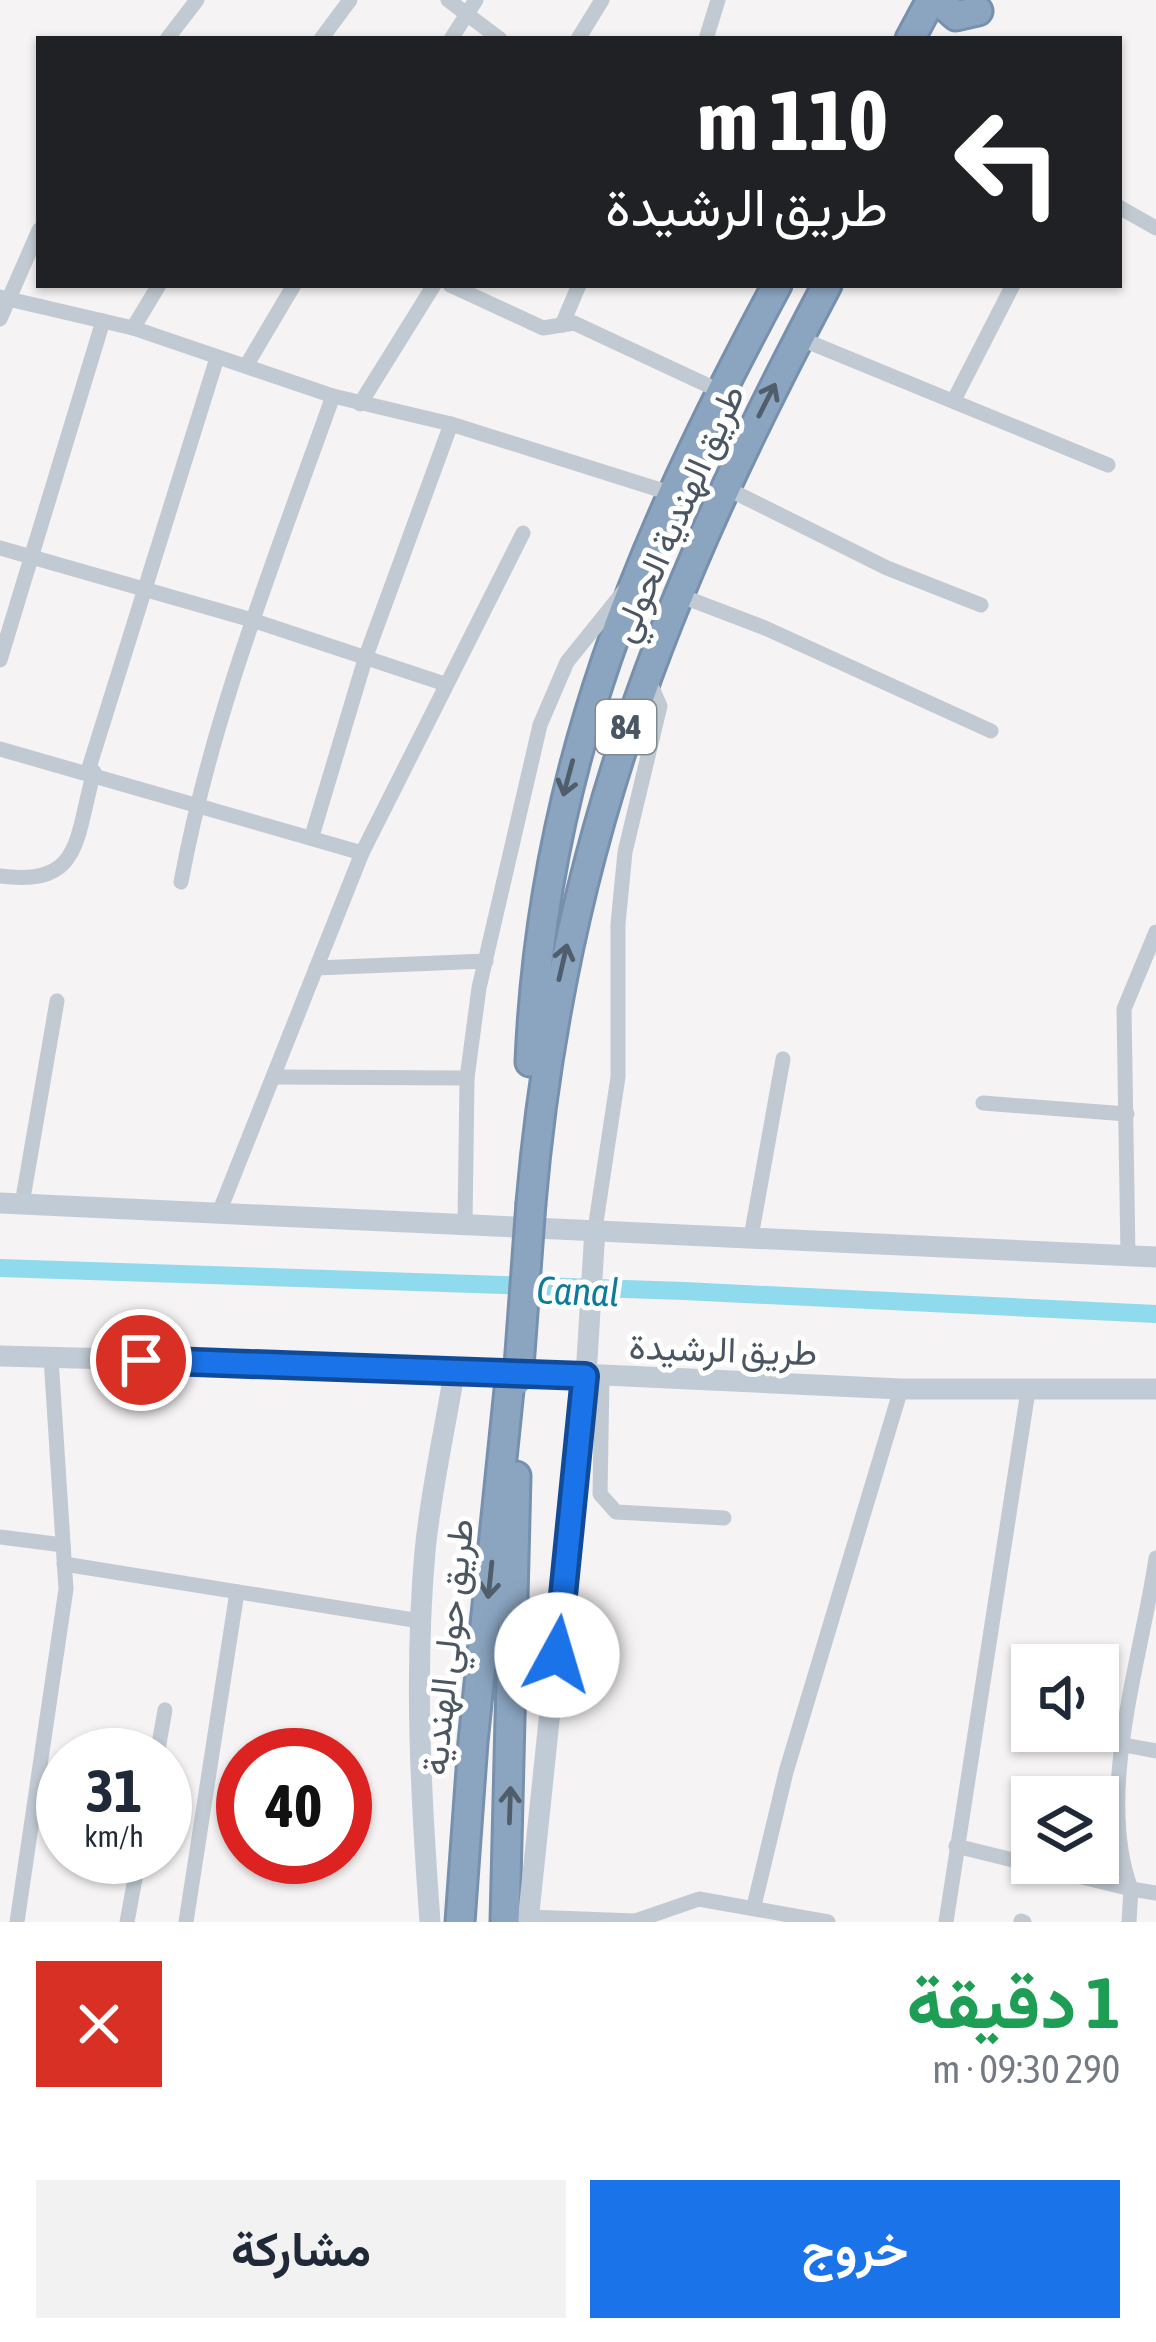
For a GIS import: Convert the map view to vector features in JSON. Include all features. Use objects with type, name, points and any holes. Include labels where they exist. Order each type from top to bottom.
[{"type":"highway","points":[[912,36],[935,0],[956,16],[981,6]]},
{"type":"highway","points":[[964,36],[981,6]]},
{"type":"highway","name":"طريق الهندية الحولي","points":[[527,1203],[536,970],[552,847],[583,724],[633,582],[775,288]]},
{"type":"highway","name":"طريق الهندية الحولي","points":[[527,1203],[555,999],[605,793],[643,676],[724,487],[825,288]]},
{"type":"highway","name":"84","points":[[514,1380],[527,1203]]},
{"type":"highway","name":"طريق حولي الهندية","points":[[514,1380],[521,1920]]},
{"type":"highway","name":"طريق حولي الهندية","points":[[460,1922],[514,1380]]},
{"type":"street","points":[[168,36],[197,0]]},
{"type":"street","points":[[323,36],[350,0]]},
{"type":"street","points":[[448,0],[471,7],[497,36]]},
{"type":"street","points":[[580,36],[602,0]]},
{"type":"street","points":[[707,36],[718,0]]},
{"type":"street","points":[[453,36],[471,7]]},
{"type":"street","points":[[1122,209],[1156,228]]},
{"type":"street","points":[[0,320],[3,298],[36,236]]},
{"type":"street","points":[[133,328],[157,288]]},
{"type":"street","points":[[246,366],[292,288]]},
{"type":"street","points":[[360,404],[432,288]]},
{"type":"street","points":[[456,288],[543,328],[574,323],[722,392]]},
{"type":"street","points":[[562,325],[578,288]]},
{"type":"street","points":[[956,398],[1011,288]]},
{"type":"street","points":[[3,298],[133,328],[333,396],[452,424],[673,494]]},
{"type":"street","points":[[0,660],[103,321]]},
{"type":"street","points":[[799,338],[956,398],[1108,465]]},
{"type":"street","points":[[1,880],[45,879],[59,871],[70,855],[142,590],[217,358]]},
{"type":"street","points":[[181,882],[196,801],[252,620],[333,396]]},
{"type":"street","points":[[312,836],[366,656],[452,424]]},
{"type":"street","points":[[724,487],[886,568],[981,604]]},
{"type":"street","points":[[218,1215],[362,854],[523,532]]},
{"type":"street","points":[[0,548],[252,620],[445,684]]},
{"type":"street","points":[[465,1225],[467,1078],[486,961],[547,703],[579,643],[633,582]]},
{"type":"street","points":[[676,594],[765,628],[992,730]]},
{"type":"street","points":[[643,676],[656,687],[660,706],[625,852],[618,924],[618,1077],[595,1229],[589,1327],[600,1494],[616,1512],[724,1518]]},
{"type":"street","points":[[0,748],[196,801],[362,854]]},
{"type":"street","points":[[1128,1256],[1124,1009],[1156,932]]},
{"type":"street","points":[[316,968],[486,961]]},
{"type":"street","points":[[57,1001],[11,1203],[1156,1257]]},
{"type":"street","points":[[751,1237],[784,1059]]},
{"type":"street","points":[[273,1077],[467,1078]]},
{"type":"street","points":[[983,1102],[1127,1114]]},
{"type":"street","name":"طريق الرشيدة","points":[[0,1356],[455,1368],[901,1389],[1156,1389]]},
{"type":"street","points":[[17,1922],[66,1589],[52,1358]]},
{"type":"street","points":[[430,1922],[420,1784],[420,1621],[425,1547],[455,1368]]},
{"type":"street","points":[[591,1376],[521,1920],[635,1922],[699,1900],[828,1922]]},
{"type":"street","points":[[754,1906],[786,1772],[901,1389]]},
{"type":"street","points":[[946,1922],[1028,1391]]},
{"type":"street","points":[[0,1537],[63,1545]]},
{"type":"street","points":[[1129,1922],[1131,1889],[1121,1862],[1118,1775],[1156,1558]]},
{"type":"street","points":[[64,1564],[420,1621]]},
{"type":"street","points":[[186,1922],[237,1592]]},
{"type":"street","points":[[162,1728],[165,1711]]},
{"type":"street","points":[[1124,1745],[1156,1751]]},
{"type":"street","points":[[956,1846],[1156,1892]]},
{"type":"street","points":[[127,1922],[134,1884]]},
{"type":"waterway","name":"Canal","points":[[0,1268],[684,1291],[1156,1314]]},
{"type":"route","points":[[141,1360],[585,1376],[557,1655]]}]
